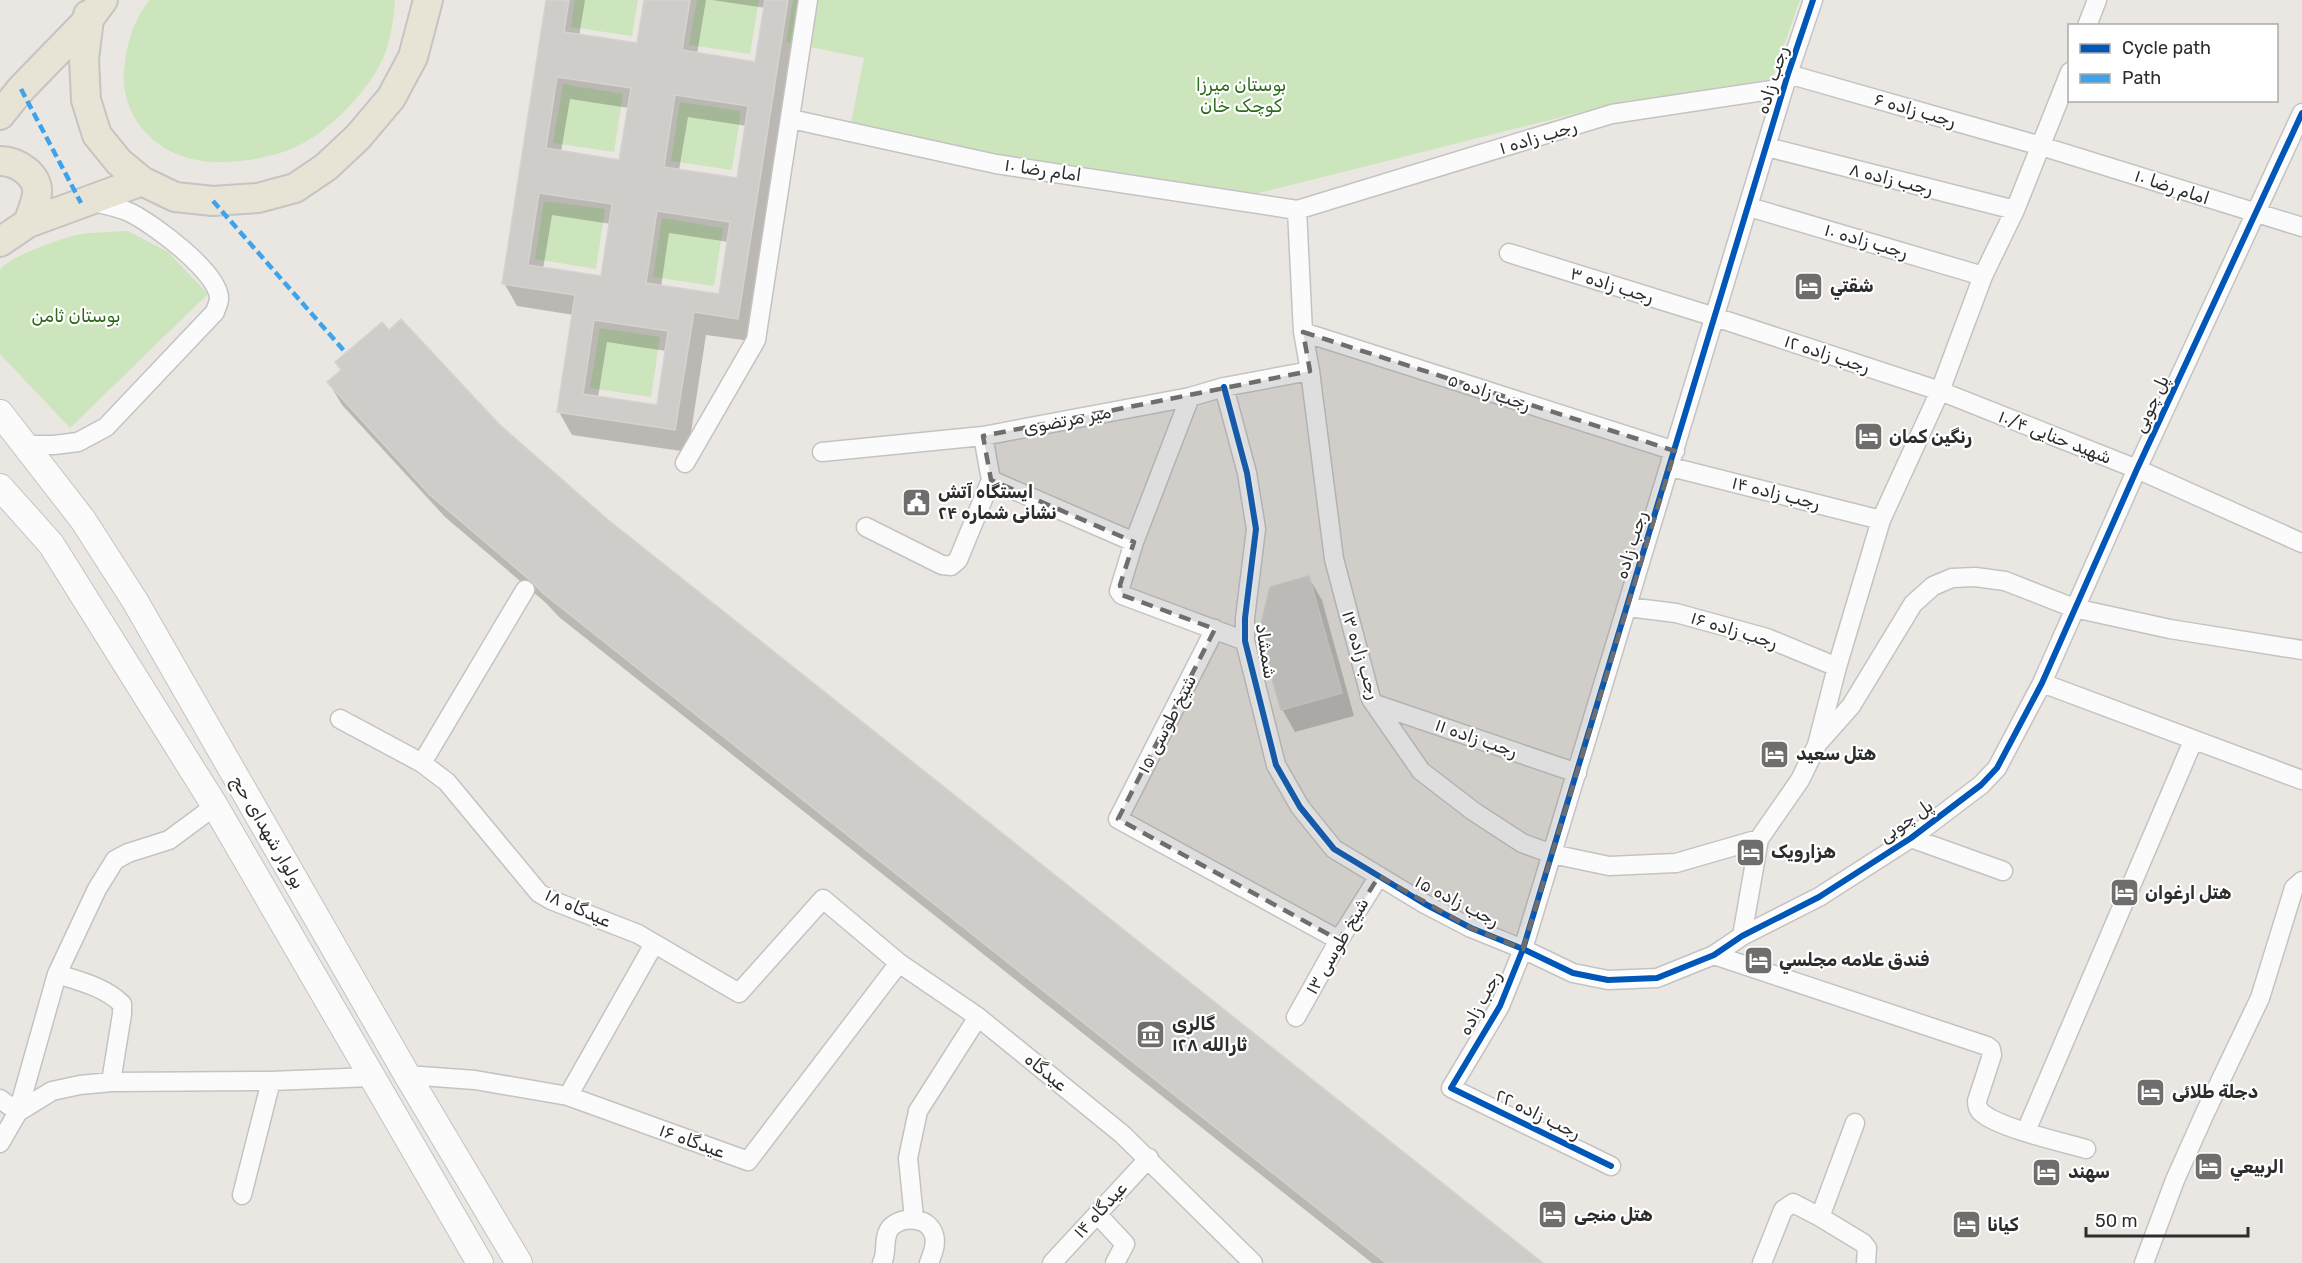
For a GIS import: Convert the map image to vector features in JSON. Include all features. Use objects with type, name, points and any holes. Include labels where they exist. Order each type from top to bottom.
[{"type":"main road","points":[[92,6],[84,59],[86,100],[97,135],[119,162],[142,181],[175,197],[213,201],[258,198],[295,188],[334,160],[358,137],[391,98],[413,57],[428,0]]},
{"type":"main road","points":[[0,115],[92,6]]},
{"type":"main road","points":[[0,161],[19,166],[34,181],[38,193],[28,223]]},
{"type":"main road","points":[[0,242],[28,223],[142,181]]},
{"type":"street","points":[[685,463],[756,340],[808,0]]},
{"type":"street","name":"رجب زاده","points":[[1451,1088],[1500,1006],[1523,949],[1786,81],[1813,0]]},
{"type":"street","points":[[2088,24],[2097,0]]},
{"type":"street","points":[[1742,936],[1759,839],[1800,780],[1817,745],[1837,667],[1881,520],[1940,391],[1983,276],[2015,210],[2068,77]]},
{"type":"street","name":"رجب زاده ۶","points":[[1786,81],[2041,146]]},
{"type":"street","name":"رجب زاده ۱","points":[[1297,210],[1612,114],[1786,81]]},
{"type":"street","name":"پل چوبی","points":[[1714,955],[1742,936],[1819,897],[1911,838],[1981,785],[1997,768],[2042,683],[2137,469],[2302,113]]},
{"type":"street","name":"امام رضا ۱۰","points":[[790,119],[996,164],[1297,210]]},
{"type":"street","name":"امام رضا ۱۰","points":[[2041,146],[2302,227]]},
{"type":"street","name":"رجب زاده ۸","points":[[1767,147],[2015,210]]},
{"type":"street","points":[[24,445],[78,442],[106,427],[215,312],[219,298],[214,282],[181,248],[156,227],[128,212],[89,201]]},
{"type":"street","name":"رجب زاده ۱۰","points":[[1749,207],[1983,276]]},
{"type":"street","name":"رجب زاده ۱۳","points":[[1297,210],[1303,332],[1334,559],[1371,699],[1421,771],[1473,811],[1522,843],[1552,854],[1608,866],[1676,863],[1759,839]]},
{"type":"street","name":"رجب زاده ۳","points":[[1509,253],[1715,317]]},
{"type":"street","name":"رجب زاده ۱۲","points":[[1715,317],[1940,391]]},
{"type":"street","name":"رجب زاده ۵","points":[[1303,332],[1673,459]]},
{"type":"street","name":"میر مرتضوی","points":[[822,452],[983,436],[1310,371]]},
{"type":"street","name":"شمشاد","points":[[1224,387],[1246,473],[1256,529],[1245,618],[1245,641],[1276,765],[1300,807],[1334,849],[1379,876]]},
{"type":"street","name":"شهید حنایی ۱۰/۴","points":[[1940,391],[2137,469],[2302,543]]},
{"type":"street","points":[[1190,396],[1134,542],[1119,591],[1122,595],[1245,641]]},
{"type":"street","name":"بولوار شهدای حج","points":[[0,413],[83,520],[135,601],[407,1075],[519,1263]]},
{"type":"street","points":[[866,527],[942,565],[951,566],[958,560],[991,480],[983,436]]},
{"type":"street","name":"رجب زاده ۱۴","points":[[1673,459],[1881,520]]},
{"type":"street","points":[[991,480],[1134,542]]},
{"type":"street","name":"بولوار شهدای حج","points":[[0,487],[51,544],[215,806],[480,1263]]},
{"type":"street","points":[[1817,745],[1851,706],[1913,604],[1933,586],[1952,578],[1975,577],[2005,581],[2074,608],[2170,628],[2302,650]]},
{"type":"street","points":[[422,763],[525,590]]},
{"type":"street","name":"رجب زاده ۱۶","points":[[1628,607],[1676,613],[1767,638],[1837,667]]},
{"type":"street","name":"۱۵ شیخ طوسی","points":[[1215,629],[1118,819],[1339,940]]},
{"type":"street","points":[[2042,683],[2302,780]]},
{"type":"street","name":"رجب زاده ۱۱","points":[[1375,704],[1577,773]]},
{"type":"street","name":"عیدگاه ۱۸","points":[[340,719],[422,763],[447,782],[539,893],[551,900],[638,934],[739,993],[823,899]]},
{"type":"street","points":[[2026,1131],[2193,741]]},
{"type":"street","points":[[0,1143],[18,1112],[57,974],[98,889],[115,860],[169,840],[215,806]]},
{"type":"street","points":[[1911,838],[2003,872]]},
{"type":"street","name":"شیخ طوسی ۱۳","points":[[1296,1017],[1339,940],[1379,876]]},
{"type":"street","name":"رجب زاده ۱۵","points":[[1379,876],[1471,928],[1573,973],[1608,980],[1657,978],[1714,955]]},
{"type":"street","points":[[2144,1263],[2175,1180],[2196,1132],[2260,998],[2294,888],[2302,881]]},
{"type":"street","name":"عیدگاه","points":[[823,899],[899,963],[978,1017],[1122,1134],[1149,1158],[1250,1262]]},
{"type":"street","points":[[568,1096],[654,944]]},
{"type":"street","points":[[1714,955],[1987,1046],[1991,1049],[1992,1055],[1977,1101],[1977,1108],[1983,1114],[2004,1124],[2086,1149]]},
{"type":"street","name":"عیدگاه ۱۶","points":[[407,1075],[475,1080],[568,1096],[748,1161],[899,963]]},
{"type":"street","points":[[57,974],[85,983],[115,997],[122,1004],[111,1082]]},
{"type":"street","points":[[914,1218],[908,1158],[918,1111],[978,1017]]},
{"type":"street","points":[[18,1112],[52,1091],[80,1085],[111,1082],[271,1081],[371,1077]]},
{"type":"street","points":[[242,1196],[271,1081]]},
{"type":"street","name":"رجب زاده ۲۲","points":[[1451,1088],[1611,1166]]},
{"type":"street","points":[[0,1099],[18,1112]]},
{"type":"street","points":[[1820,1217],[1856,1124]]},
{"type":"street","name":"عیدگاه ۱۴","points":[[1052,1263],[1149,1158]]},
{"type":"street","points":[[1762,1263],[1783,1210],[1793,1203],[1863,1243],[1867,1248],[1866,1263]]},
{"type":"street","points":[[1097,1214],[1125,1244],[1115,1263]]},
{"type":"street","points":[[882,1263],[885,1260],[884,1244],[890,1228],[901,1221],[914,1218],[927,1225],[934,1235],[934,1249],[929,1263]]},
{"type":"highlighted area","points":[[1303,332],[1675,451],[1523,949],[1471,928],[1379,876],[1339,940],[1118,819],[1215,629],[1122,595],[1120,585],[1134,542],[991,480],[983,436],[1310,371]]},
{"type":"green space","points":[[150,0],[395,0],[388,45],[374,76],[350,106],[335,120],[306,142],[280,153],[240,161],[213,162],[188,158],[159,144],[137,122],[130,109],[125,94],[126,53],[136,21]]},
{"type":"green space","points":[[575,0],[638,0],[632,36],[571,27]]},
{"type":"green space","points":[[697,0],[759,0],[750,54],[689,45]]},
{"type":"green space","name":"بوستان میرزا کوچک خان","points":[[793,0],[1800,0],[1772,79],[1610,105],[1259,193],[1063,176],[847,142],[864,58],[786,42]]},
{"type":"green space","points":[[563,84],[623,94],[614,152],[553,143]]},
{"type":"green space","points":[[680,102],[741,111],[732,170],[671,161]]},
{"type":"green space","points":[[544,201],[605,209],[596,269],[535,259]]},
{"type":"green space","points":[[662,218],[723,228],[714,286],[653,277]]},
{"type":"green space","name":"بوستان ثامن","points":[[128,231],[168,252],[208,294],[70,428],[0,354],[0,270],[14,259],[62,239],[81,234]]},
{"type":"green space","points":[[600,328],[660,337],[651,397],[590,388]]},
{"type":"building","points":[[546,0],[569,0],[564,32],[637,43],[644,0],[690,0],[682,50],[755,62],[765,0],[788,0],[738,319],[694,312],[675,430],[557,412],[575,295],[502,284]],"holes":[[[557,77],[631,88],[619,160],[546,148]],[[675,95],[748,106],[737,178],[664,167]],[[539,193],[612,204],[601,276],[528,265]],[[657,211],[730,222],[719,294],[646,283]],[[594,320],[668,331],[657,405],[583,394]]]},
{"type":"building","points":[[401,319],[499,424],[607,519],[1543,1263],[1386,1263],[544,594],[430,495],[327,382],[341,370],[335,362],[382,322],[389,330]]},
{"type":"building","points":[[1309,576],[1342,693],[1281,710],[1259,632],[1270,587]]},
{"type":"marked path","points":[[21,89],[81,203]]},
{"type":"marked path","points":[[213,201],[346,353]]},
{"type":"cycle path","points":[[1611,1166],[1451,1088],[1500,1006],[1523,949],[1788,74],[1813,0]]},
{"type":"cycle path","points":[[1224,387],[1247,473],[1256,529],[1245,618],[1245,641],[1276,765],[1300,807],[1334,849],[1425,904],[1471,928],[1573,973],[1608,980],[1657,978],[1714,955],[1742,936],[1819,897],[1911,838],[1981,785],[1997,768],[2042,683],[2137,469],[2302,113]]},
{"type":"place","name":"شقتي","points":[[1809,286]]},
{"type":"place","name":"رنگین کمان","points":[[1868,437]]},
{"type":"place","name":"ایستگاه آتش نشانی شماره ۲۴","points":[[917,502]]},
{"type":"place","name":"هتل سعید","points":[[1775,754]]},
{"type":"place","name":"هزارویک","points":[[1750,852]]},
{"type":"place","name":"هتل ارغوان","points":[[2124,893]]},
{"type":"place","name":"فندق علامه مجلسي","points":[[1758,960]]},
{"type":"place","name":"گالری ثارالله ۱۲۸","points":[[1151,1034]]},
{"type":"place","name":"دجلة طلائی","points":[[2151,1092]]},
{"type":"place","name":"الربيعي","points":[[2209,1167]]},
{"type":"place","name":"سهند","points":[[2047,1172]]},
{"type":"place","name":"هتل منجی","points":[[1553,1215]]},
{"type":"place","name":"كيانا","points":[[1966,1225]]}]
